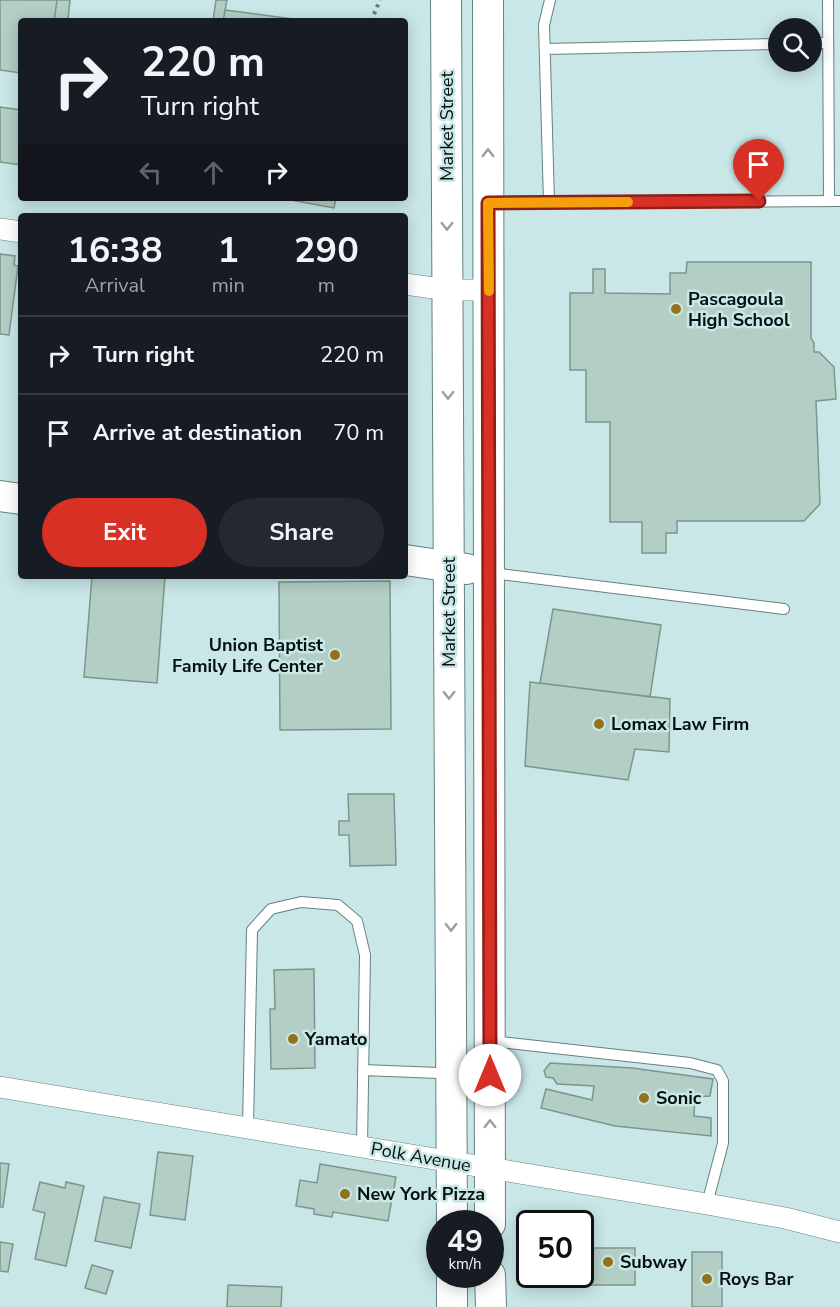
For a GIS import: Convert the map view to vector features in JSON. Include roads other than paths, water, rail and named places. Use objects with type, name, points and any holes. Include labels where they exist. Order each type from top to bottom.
[{"type":"main road","name":"Market Street","points":[[446,0],[452,1210]]},
{"type":"main road","points":[[488,0],[490,1210]]},
{"type":"main road","points":[[0,496],[18,499]]},
{"type":"main road","points":[[408,560],[489,573]]},
{"type":"main road","points":[[452,1288],[452,1307]]},
{"type":"main road","points":[[490,1288],[491,1307]]},
{"type":"street","points":[[0,229],[18,232]]},
{"type":"street","points":[[408,284],[447,290],[489,290]]},
{"type":"street","name":"Polk Avenue","points":[[0,1087],[707,1204],[785,1218],[840,1232]]},
{"type":"lane","points":[[549,202],[544,25],[550,0]]},
{"type":"lane","points":[[488,203],[835,201],[828,0]]},
{"type":"lane","points":[[822,43],[828,43]]},
{"type":"lane","points":[[545,49],[768,44]]},
{"type":"lane","points":[[489,573],[784,609]]},
{"type":"lane","points":[[248,1127],[252,930],[271,909],[301,902],[338,904],[357,921],[365,955],[363,1147]]},
{"type":"lane","points":[[490,1040],[690,1063],[717,1070],[723,1081],[723,1143],[707,1204]]},
{"type":"lane","points":[[363,1070],[490,1075]]},
{"type":"place","name":"Pascagoula High School","points":[[676,309]]},
{"type":"place","name":"Union Baptist Family Life Center","points":[[335,655]]},
{"type":"place","name":"Lomax Law Firm","points":[[599,724]]},
{"type":"place","name":"Yamato","points":[[293,1039]]},
{"type":"place","name":"Sonic","points":[[644,1098]]},
{"type":"place","name":"New York Pizza","points":[[345,1194]]},
{"type":"place","name":"Subway","points":[[608,1262]]},
{"type":"place","name":"Roys Bar","points":[[707,1279]]}]
